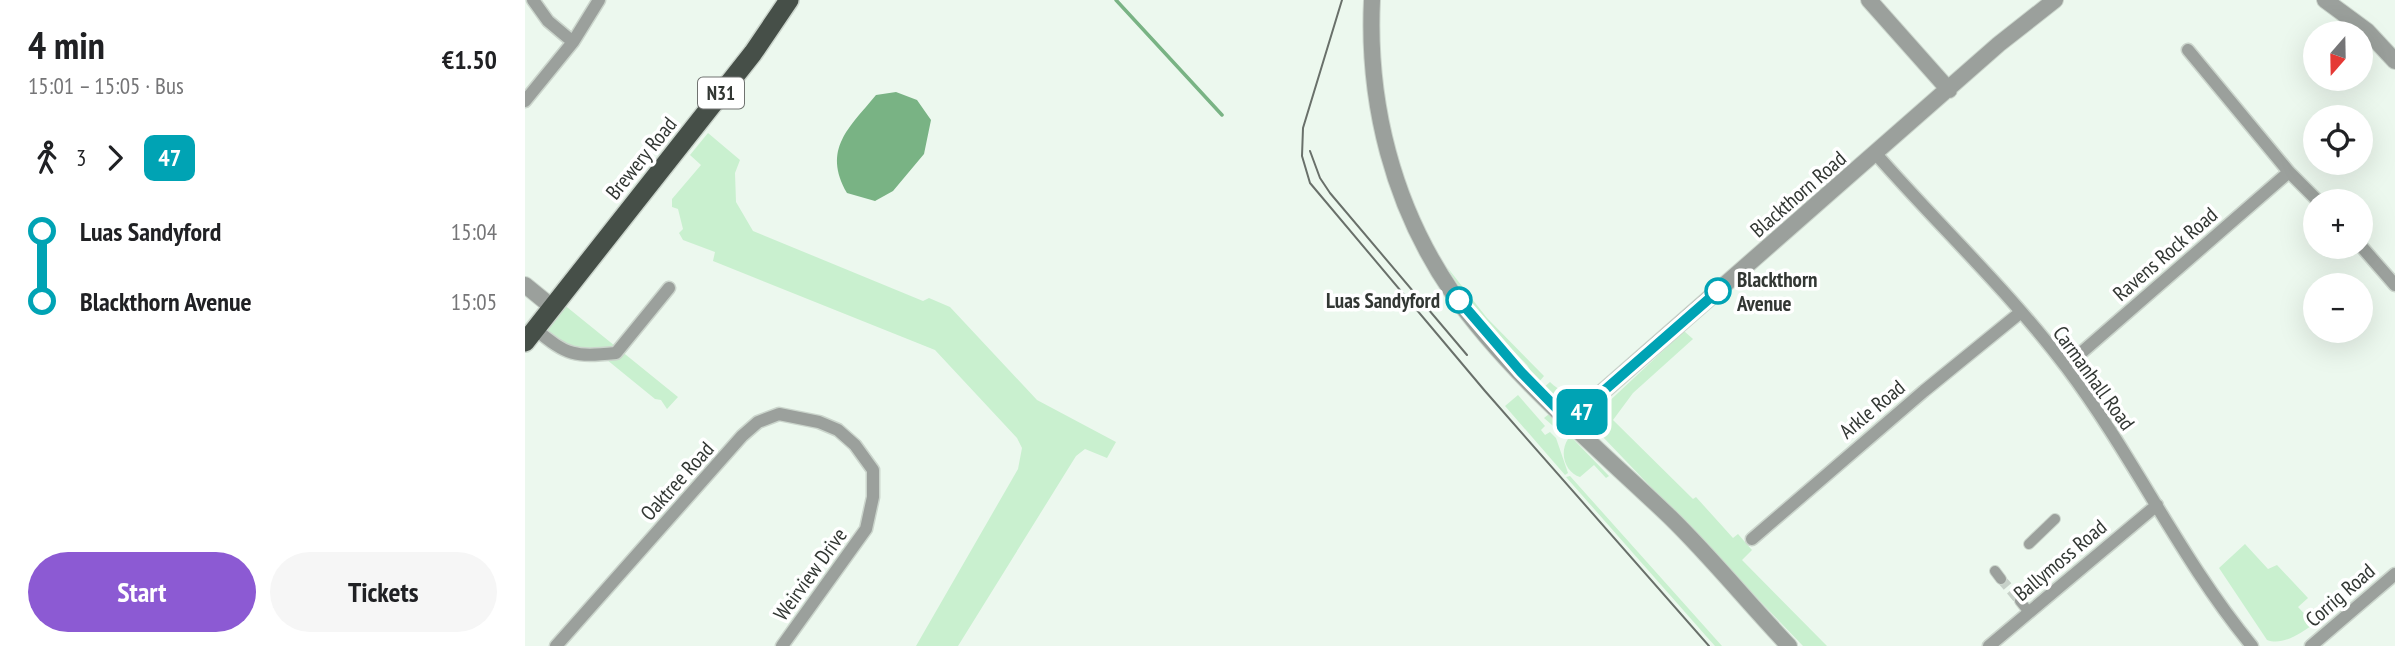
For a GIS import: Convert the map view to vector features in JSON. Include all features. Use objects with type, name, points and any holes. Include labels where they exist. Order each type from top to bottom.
[{"type":"highway","name":"Brewery Road","points":[[530,335],[753,53],[789,0]]},
{"type":"street","points":[[533,0],[548,21],[573,42]]},
{"type":"street","points":[[525,101],[573,42],[599,0]]},
{"type":"street","points":[[1372,0],[1370,38],[1374,92],[1383,135],[1408,213],[1452,292],[1521,372],[1673,520],[1789,646]]},
{"type":"street","points":[[1869,0],[1949,90]]},
{"type":"street","name":"Blackthorn Road","points":[[1571,423],[1591,402],[2055,0]]},
{"type":"street","points":[[2325,0],[2367,31],[2395,61]]},
{"type":"street","points":[[2188,50],[2306,189]]},
{"type":"street","name":"Carmanhall Road","points":[[1876,154],[2021,312],[2066,366],[2112,431],[2234,624],[2252,646]]},
{"type":"street","name":"Ravens Rock Road","points":[[2066,366],[2290,172]]},
{"type":"street","points":[[2372,259],[2395,285]]},
{"type":"street","points":[[525,285],[552,307]]},
{"type":"street","points":[[530,335],[563,352],[583,355],[617,353],[669,288]]},
{"type":"street","name":"Arkle Road","points":[[1752,540],[1913,400],[2021,312]]},
{"type":"street","name":"Oaktree Road","points":[[556,646],[742,436],[758,422],[779,414],[818,422],[838,430],[855,445]]},
{"type":"street","name":"Weirview Drive","points":[[782,646],[866,530],[873,497],[873,470],[855,445]]},
{"type":"street","name":"Ballymoss Road","points":[[1989,646],[2024,606],[2157,505]]},
{"type":"street","points":[[2029,544],[2055,519]]},
{"type":"street","name":"Corrig Road","points":[[2311,646],[2395,574]]},
{"type":"shaded area","points":[[896,92],[917,100],[931,120],[924,154],[893,191],[875,201],[847,193],[837,164],[842,140],[876,95]]},
{"type":"shaded area","points":[[708,133],[740,160],[735,173],[736,202],[753,231],[923,301],[929,298],[950,307],[1037,400],[1116,442],[1107,458],[1085,449],[1076,456],[958,646],[916,646],[1018,469],[1022,448],[1017,438],[935,350],[713,261],[715,252],[683,240],[679,233],[683,229],[678,209],[672,207],[672,199],[701,165],[690,155]]},
{"type":"shaded area","points":[[1447,267],[1487,318],[1544,376],[1538,383],[1527,365],[1472,308]]},
{"type":"shaded area","points":[[557,299],[678,397],[667,409],[661,400],[655,399],[601,355],[583,355],[536,329]]},
{"type":"shaded area","points":[[1684,331],[1693,339],[1633,393],[1613,420],[1693,499],[1696,497],[1733,538],[1738,534],[1752,550],[1742,560],[1827,646],[1803,646],[1602,436],[1599,418],[1602,408]]},
{"type":"shaded area","points":[[1550,382],[1580,401],[1568,408],[1561,406],[1543,388]]},
{"type":"shaded area","points":[[1518,395],[1545,426],[1541,430],[1545,435],[1550,432],[1556,438],[1568,473],[1565,475],[1505,406]]},
{"type":"shaded area","points":[[1549,414],[1609,476],[1606,478],[1594,465],[1580,477],[1571,472],[1564,457],[1568,439],[1544,418]]},
{"type":"shaded area","points":[[1570,476],[1722,646],[1715,646],[1706,636],[1566,477]]},
{"type":"shaded area","points":[[2245,544],[2268,569],[2277,565],[2308,598],[2298,607],[2314,624],[2285,640],[2267,640],[2219,568]]},
{"type":"waterway","points":[[1116,0],[1222,115]]},
{"type":"tunnel","points":[[2001,579],[2020,601]]},
{"type":"tram line","points":[[1342,0],[1303,128],[1302,156],[1310,183],[1485,391],[1709,646]]},
{"type":"tram line","points":[[1310,151],[1320,178],[1330,193],[1467,355]]},
{"type":"bus line","name":"47","points":[[1459,300],[1521,372],[1571,423],[1591,402],[1718,291]]},
{"type":"place","name":"Blackthorn Avenue","points":[[1718,291]]},
{"type":"place","name":"Luas Sandyford","points":[[1459,300]]}]
